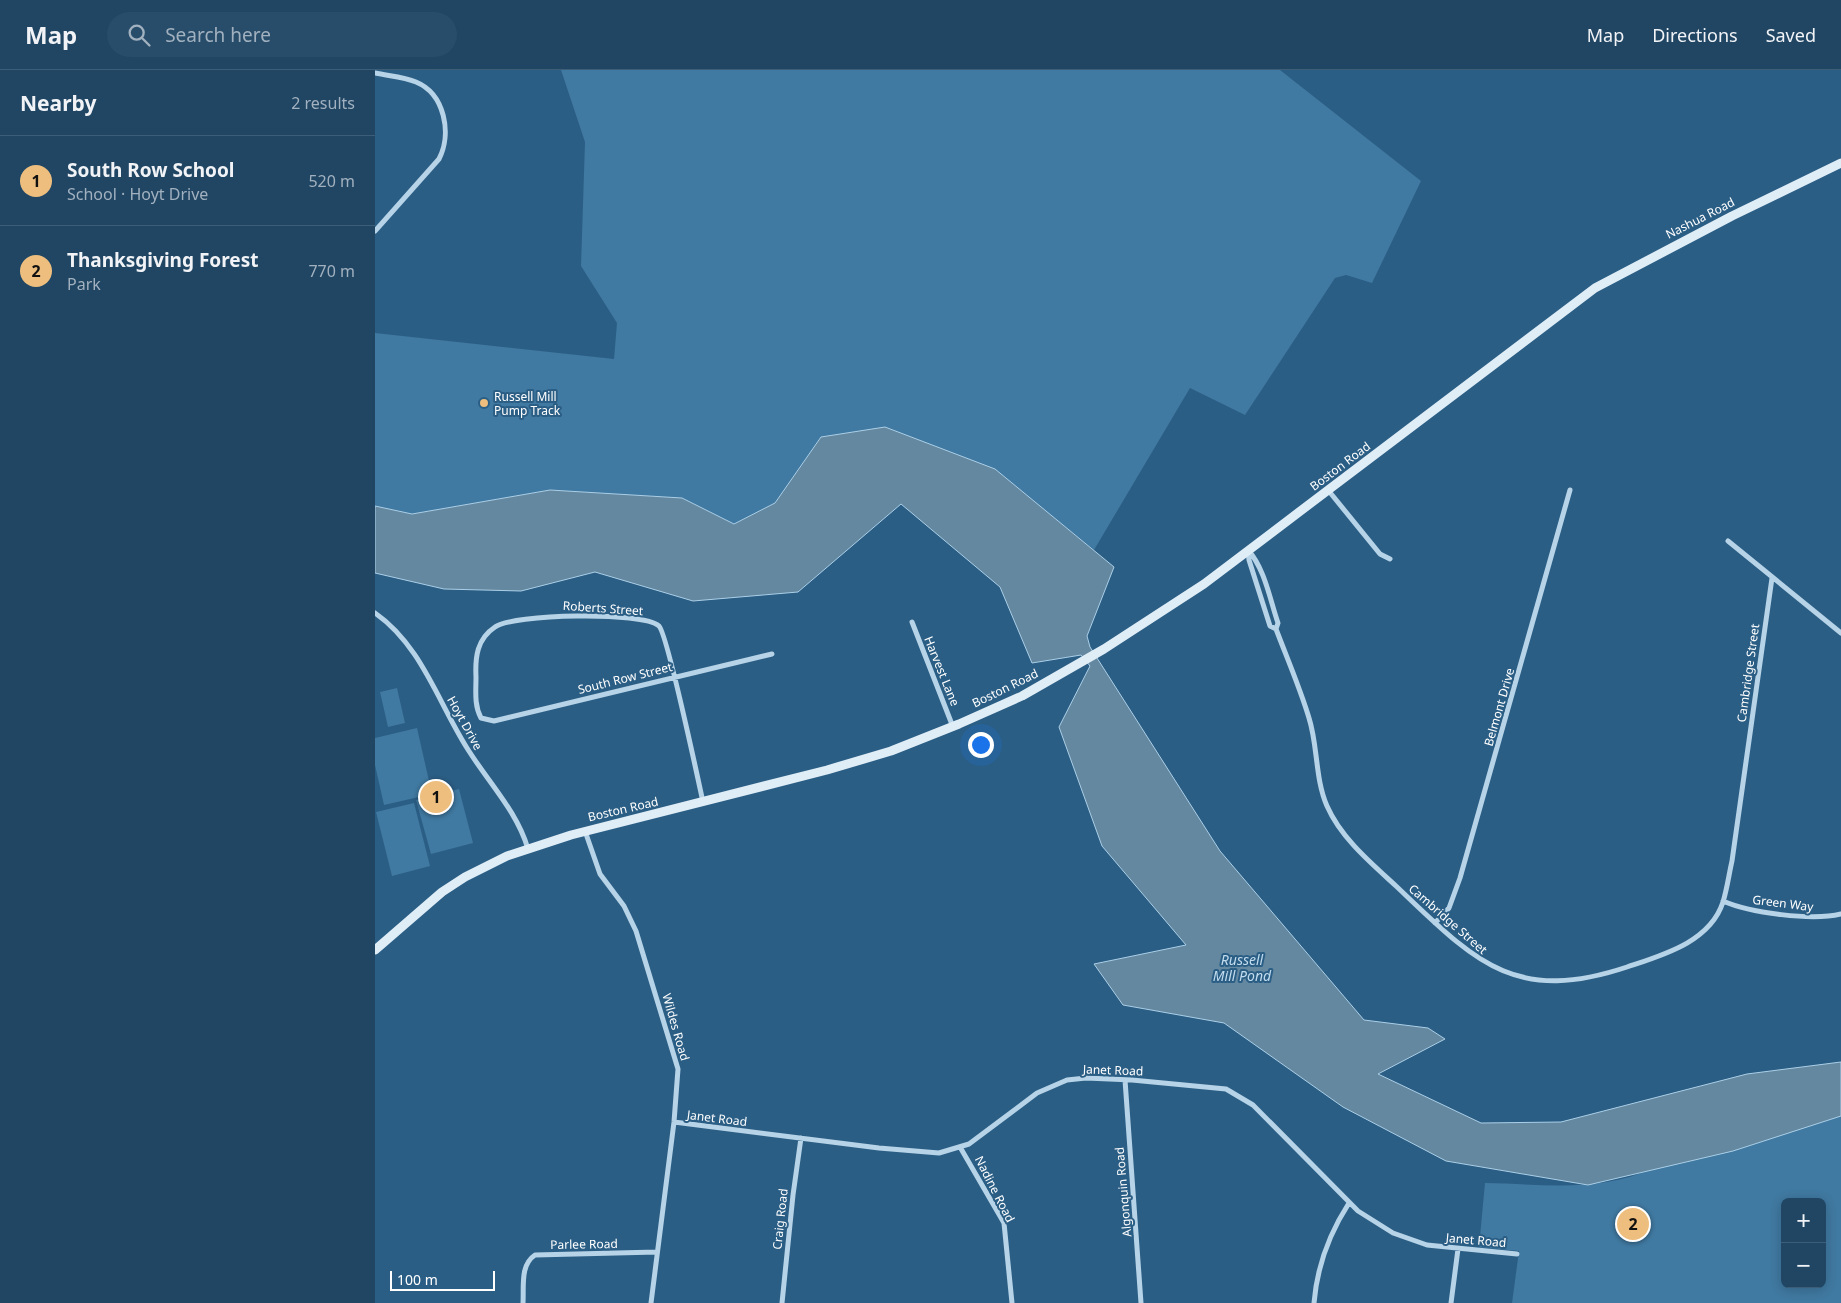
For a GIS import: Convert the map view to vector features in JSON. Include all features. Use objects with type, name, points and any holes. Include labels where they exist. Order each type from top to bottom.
[{"type":"main road","name":"Nashua Road","points":[[1575,302],[1595,288],[1651,257],[1841,162]]},
{"type":"main road","name":"Boston Road","points":[[375,950],[418,911],[465,877],[485,866],[528,849],[585,831],[703,802],[873,756],[953,727],[1022,696],[1149,621],[1248,550],[1575,302]]},
{"type":"street","points":[[375,73],[411,80],[424,87],[442,112],[446,135],[442,154],[436,164],[375,231]]},
{"type":"street","points":[[1328,490],[1380,554],[1390,560]]},
{"type":"street","name":"Belmont Drive","points":[[1435,924],[1449,908],[1460,878],[1570,490]]},
{"type":"street","points":[[1729,541],[1841,633]]},
{"type":"street","name":"Cambridge Street","points":[[1248,550],[1249,560],[1270,626],[1276,629]]},
{"type":"street","name":"Cambridge Street","points":[[1248,550],[1256,558],[1264,579],[1278,623],[1276,629],[1309,719],[1321,787],[1327,807],[1342,831],[1435,924],[1482,962],[1507,973],[1532,980],[1555,982],[1581,980],[1662,955],[1689,942],[1708,926],[1723,900],[1732,861],[1772,578]]},
{"type":"street","name":"Hoyt Drive","points":[[375,613],[388,622],[412,651],[463,742],[515,815],[522,829],[528,849]]},
{"type":"street","name":"Roberts Street","points":[[483,718],[477,709],[475,659],[478,646],[487,632],[497,625],[556,615],[615,617],[652,622],[659,626],[663,635],[703,802]]},
{"type":"street","name":"Harvest Lane","points":[[912,622],[953,727]]},
{"type":"street","name":"South Row Street","points":[[483,718],[494,721],[673,676],[772,654]]},
{"type":"street","name":"Wildes Road","points":[[585,831],[599,874],[624,906],[636,932],[671,1043],[677,1069],[673,1122],[651,1303]]},
{"type":"street","name":"Green Way","points":[[1723,900],[1737,907],[1805,916],[1827,918],[1841,914]]},
{"type":"street","name":"Janet Road","points":[[673,1122],[911,1152],[939,1153],[969,1144],[1037,1093],[1067,1080],[1086,1078],[1125,1080],[1226,1089],[1253,1105],[1349,1203],[1393,1233],[1427,1245],[1517,1254]]},
{"type":"street","name":"Algonquin Road","points":[[1125,1080],[1141,1303]]},
{"type":"street","name":"Craig Road","points":[[783,1303],[793,1195],[801,1138]]},
{"type":"street","name":"Nadine Road","points":[[960,1146],[1004,1223],[1011,1303]]},
{"type":"street","points":[[1314,1303],[1323,1253],[1338,1220],[1349,1203]]},
{"type":"street","points":[[1451,1303],[1458,1249]]},
{"type":"street","name":"Parlee Road","points":[[523,1303],[525,1268],[528,1260],[535,1255],[657,1252]]},
{"type":"shaded area","points":[[561,70],[1280,70],[1421,181],[1372,283],[1346,275],[1335,278],[1245,415],[1190,388],[1094,550],[995,470],[821,437],[775,503],[734,524],[682,498],[550,490],[412,514],[375,506],[375,333],[614,359],[617,323],[581,266],[585,142]]},
{"type":"shaded area","points":[[397,688],[405,723],[388,727],[380,692]]},
{"type":"shaded area","points":[[417,728],[432,794],[384,805],[375,765],[375,738]]},
{"type":"shaded area","points":[[459,789],[473,843],[431,854],[416,800]]},
{"type":"shaded area","points":[[414,803],[430,866],[392,876],[376,812]]},
{"type":"shaded area","points":[[1841,1114],[1841,1303],[1512,1303],[1519,1251],[1479,1247],[1485,1183],[1571,1185],[1612,1181],[1654,1168]]},
{"type":"water","name":"Russell Mill Pond","points":[[885,427],[995,469],[1114,567],[1087,636],[1090,647],[1220,851],[1364,1020],[1428,1028],[1445,1039],[1378,1074],[1481,1123],[1561,1122],[1747,1074],[1841,1062],[1841,1116],[1733,1151],[1588,1185],[1446,1161],[1343,1107],[1224,1023],[1123,1005],[1094,964],[1186,945],[1102,846],[1059,727],[1090,666],[1081,655],[1032,663],[1000,587],[901,504],[798,592],[693,601],[595,572],[521,591],[444,589],[375,573],[375,506],[412,514],[550,490],[682,498],[734,524],[775,503],[821,437]]},
{"type":"place","name":"Russell Mill Pump Track","points":[[484,403]]},
{"type":"place","name":"South Row School","points":[[436,797]]},
{"type":"place","name":"Thanksgiving Forest","points":[[1633,1224]]}]
